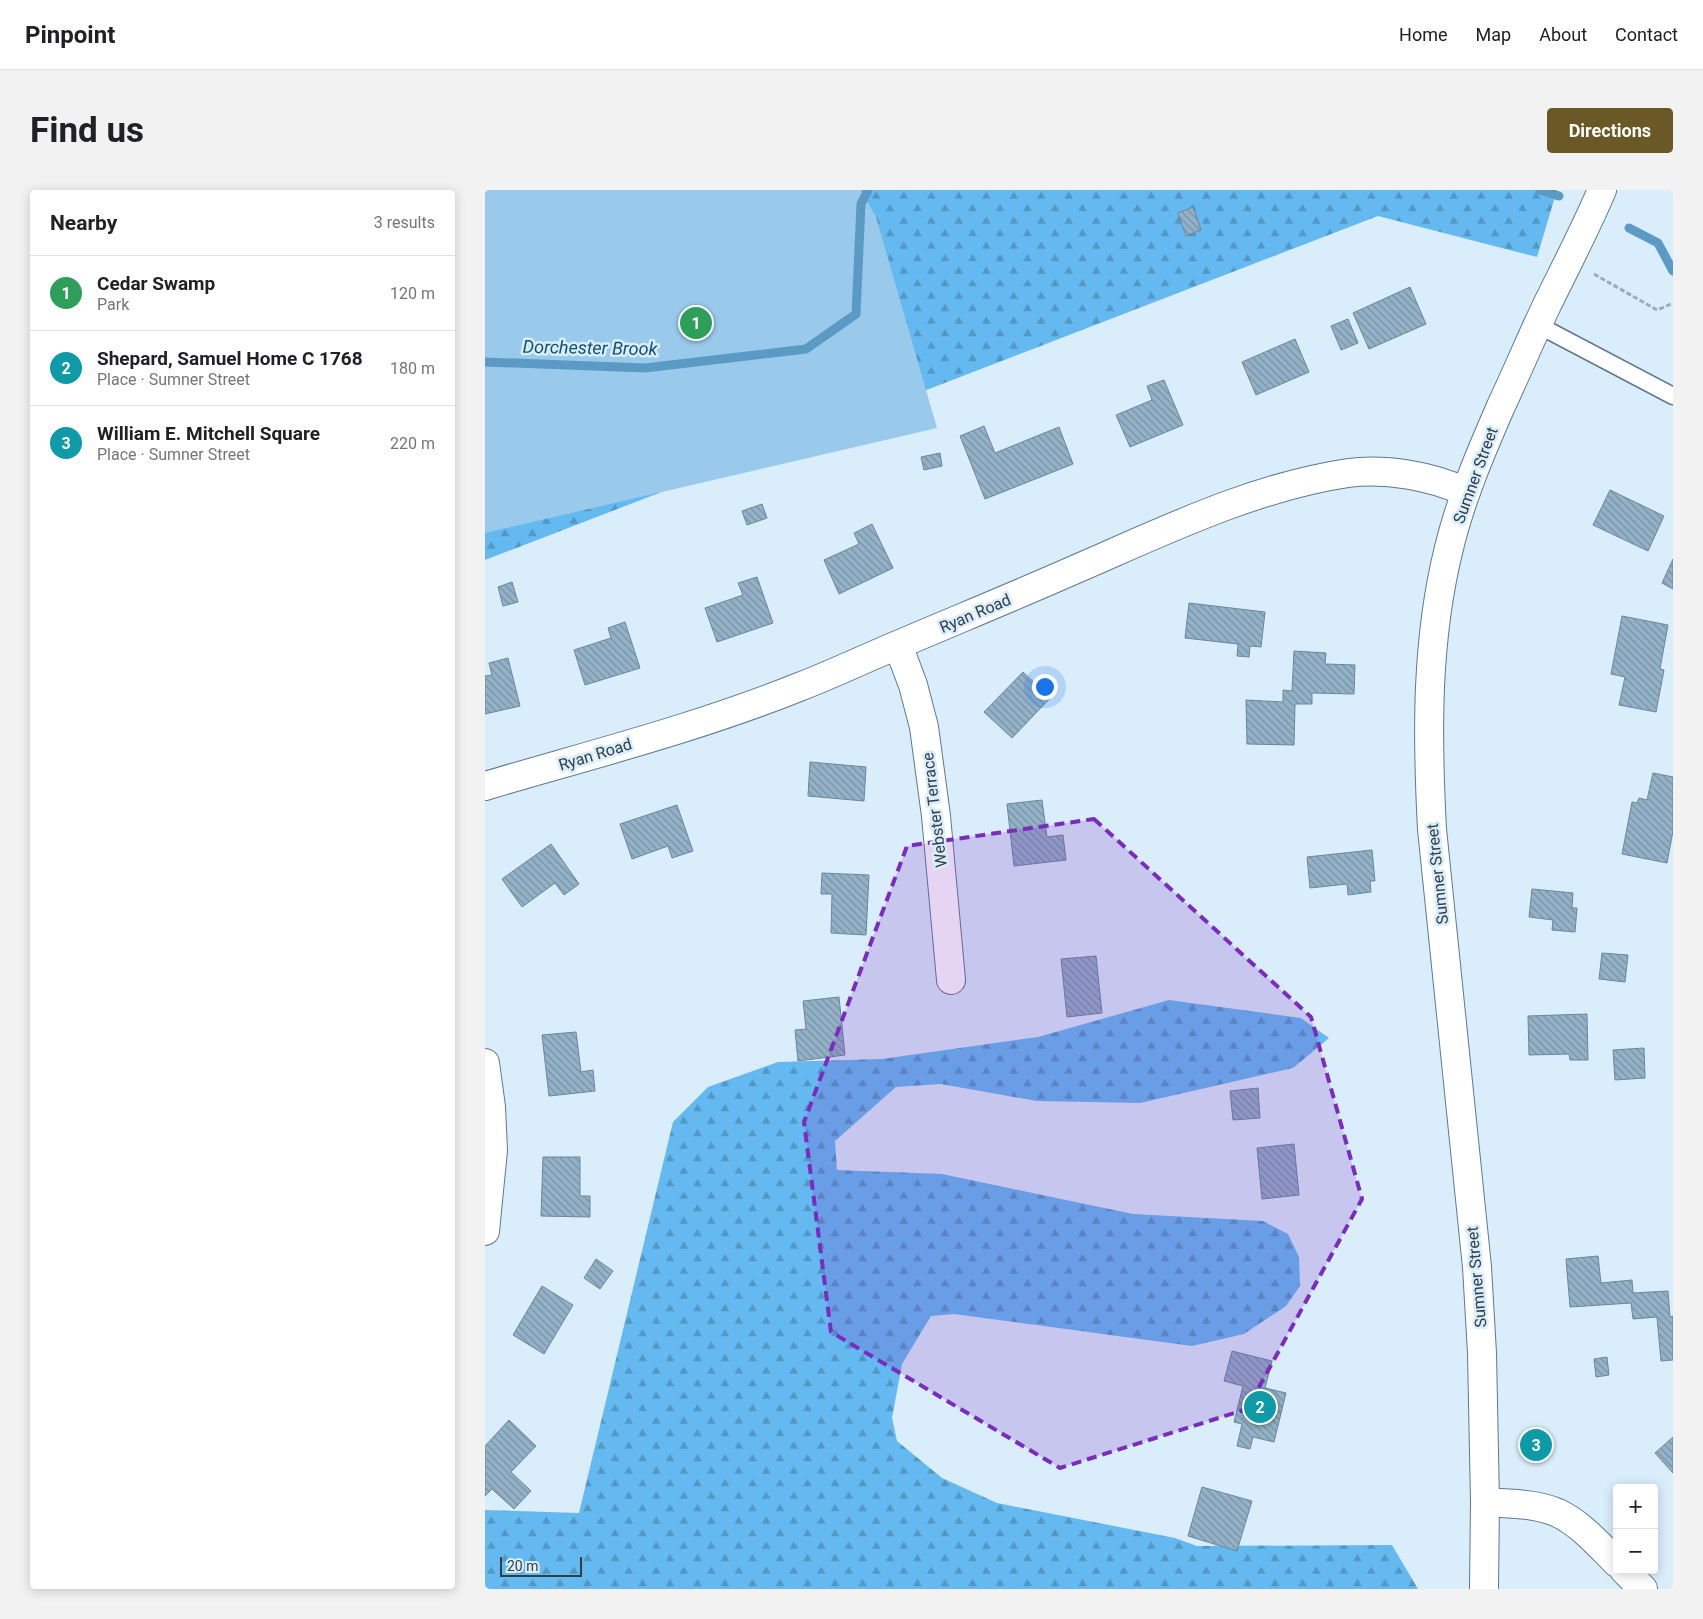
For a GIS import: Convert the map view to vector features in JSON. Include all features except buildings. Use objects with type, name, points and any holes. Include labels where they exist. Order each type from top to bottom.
[{"type":"street","name":"Sumner Street","points":[[1484,1589],[1485,1502],[1482,1353],[1477,1276],[1432,829],[1428,710],[1431,651],[1449,546],[1476,462],[1602,190]]},
{"type":"street","name":"Ryan Road","points":[[485,786],[740,709],[799,687],[1000,603],[1211,511],[1287,487],[1351,473],[1376,473],[1401,474],[1447,484],[1465,492]]},
{"type":"street","name":"Webster Terrace","points":[[898,645],[913,685],[924,727],[936,816],[951,980]]},
{"type":"street","points":[[485,1063],[491,1107],[493,1150],[485,1232]]},
{"type":"street","points":[[1485,1502],[1522,1504],[1558,1513],[1576,1524],[1613,1559]]},
{"type":"street","points":[[1628,1574],[1643,1589]]},
{"type":"lane","points":[[1538,325],[1673,396]]},
{"type":"path","points":[[1569,260],[1657,310],[1671,304]]},
{"type":"highlighted area","points":[[1094,819],[1311,1017],[1362,1199],[1247,1409],[1060,1468],[831,1332],[804,1122],[907,846]]},
{"type":"green space","points":[[485,190],[1557,190],[1537,257],[1378,216],[485,560]]},
{"type":"green space","points":[[1169,1000],[1301,1018],[1329,1038],[1293,1068],[1140,1103],[1037,1101],[941,1084],[896,1087],[835,1141],[837,1170],[942,1174],[1133,1214],[1263,1221],[1288,1234],[1299,1257],[1300,1286],[1286,1306],[1244,1334],[1192,1346],[954,1314],[931,1316],[902,1364],[892,1418],[897,1441],[942,1478],[997,1503],[1175,1538],[1197,1546],[1392,1545],[1418,1589],[485,1589],[485,1510],[579,1513],[673,1122],[708,1087],[778,1062],[882,1059],[1038,1037]]},
{"type":"shaded area","points":[[485,190],[861,190],[876,217],[937,428],[485,533]]},
{"type":"waterway","name":"Dorchester Brook","points":[[485,362],[645,368],[806,349],[856,314],[861,204],[868,190]]},
{"type":"waterway","name":"Dorchester Brook","points":[[1540,190],[1559,196]]},
{"type":"waterway","name":"Dorchester Brook","points":[[1629,228],[1658,243],[1673,271]]},
{"type":"place","name":"Cedar Swamp","points":[[696,323]]},
{"type":"place","name":"Shepard, Samuel Home C 1768","points":[[1260,1407]]},
{"type":"place","name":"William E. Mitchell Square","points":[[1536,1445]]}]
